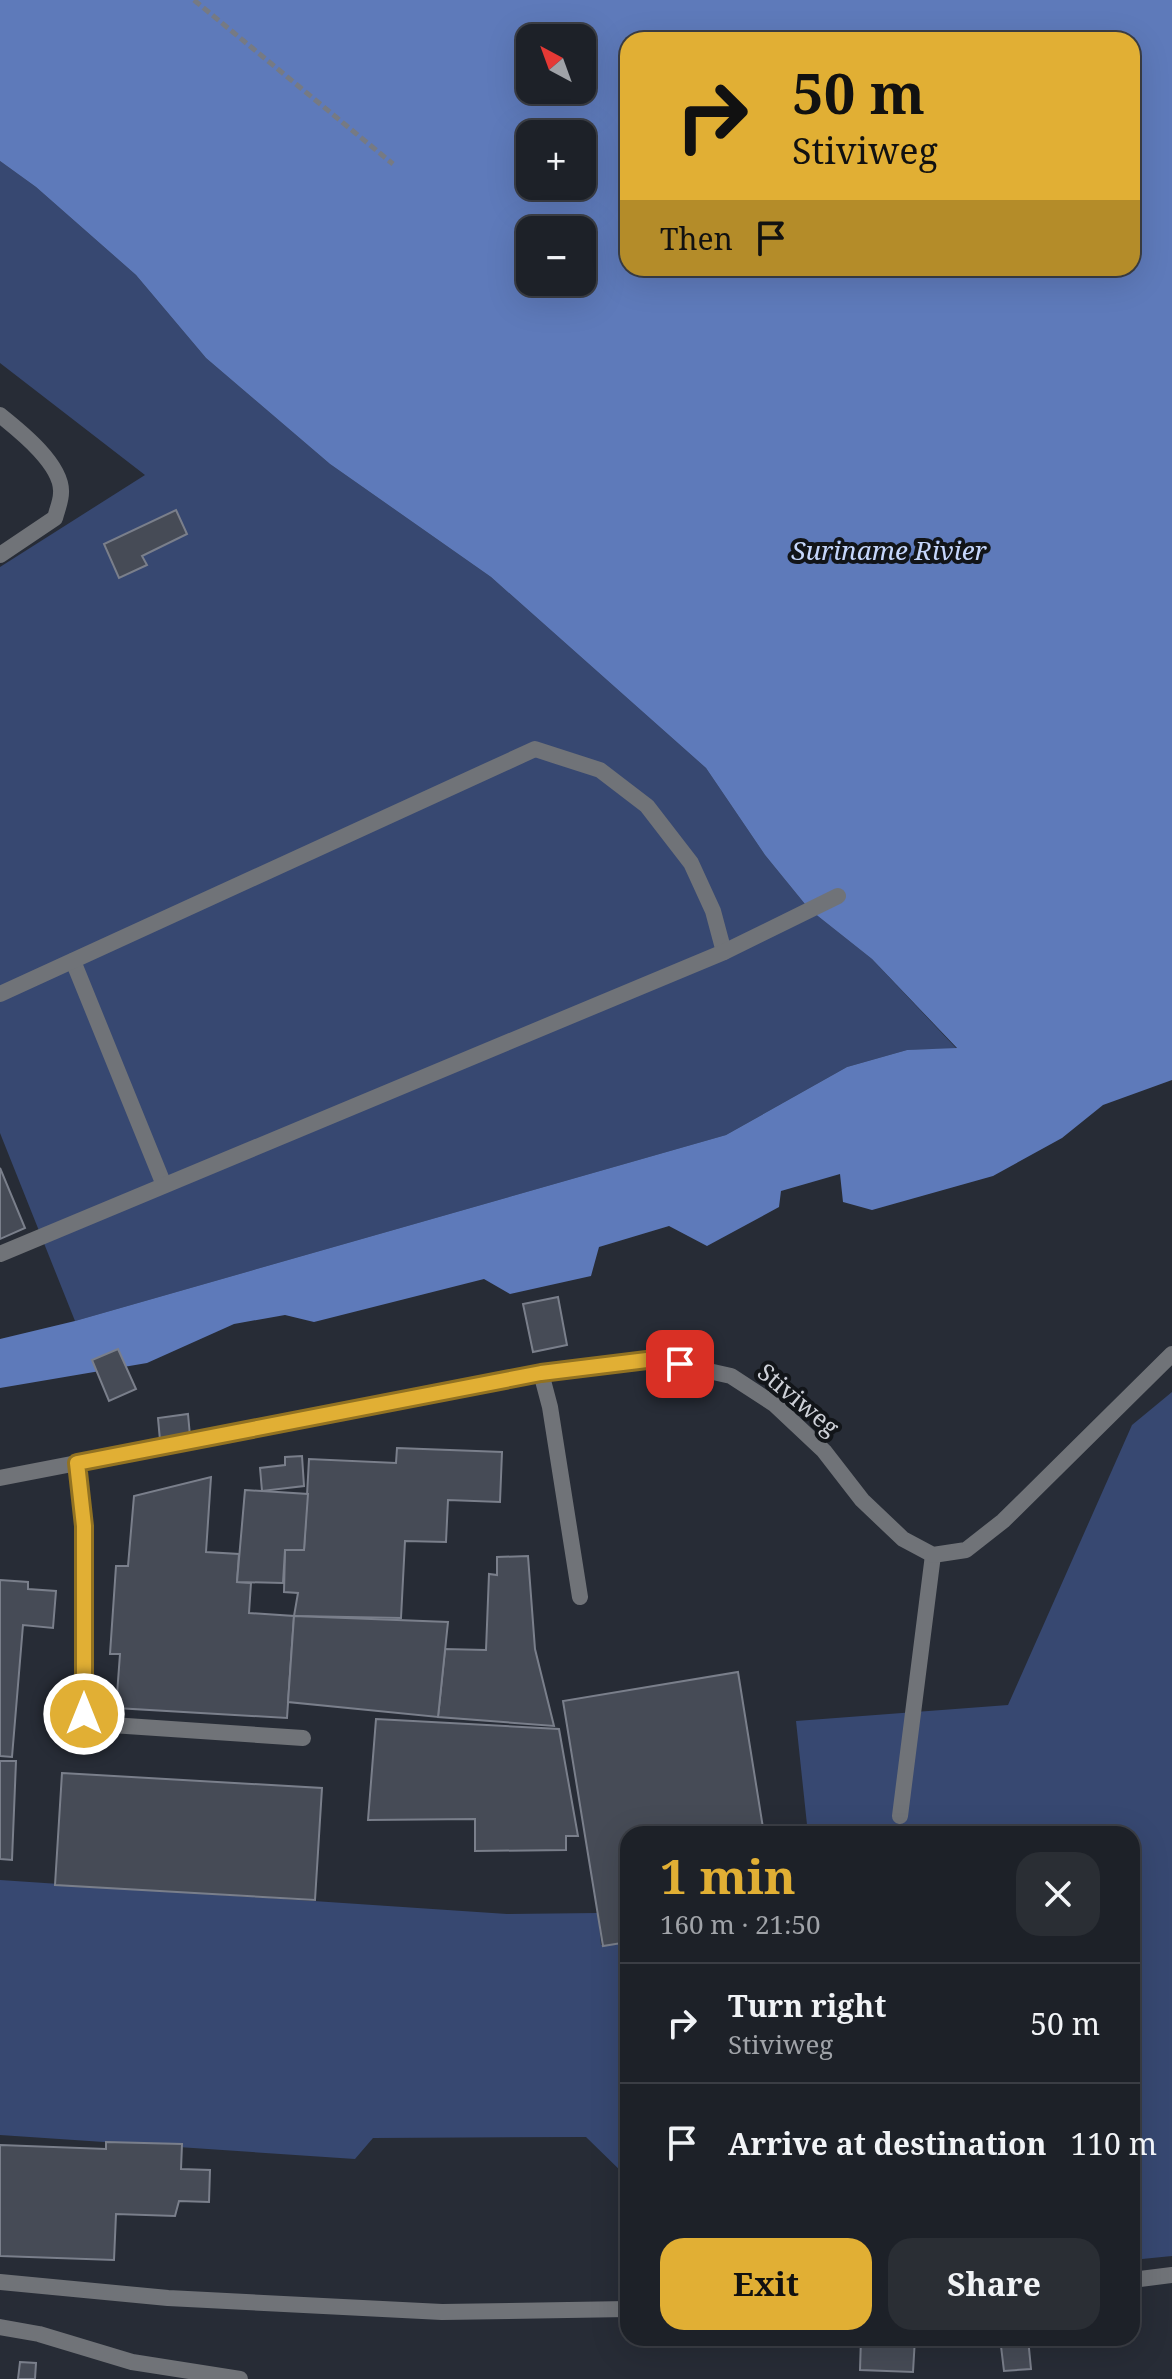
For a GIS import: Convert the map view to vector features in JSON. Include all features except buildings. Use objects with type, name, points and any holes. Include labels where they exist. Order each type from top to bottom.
[{"type":"street","points":[[0,415],[24,433],[54,468],[62,490],[55,518],[0,555]]},
{"type":"street","points":[[0,994],[535,749],[600,770],[647,806],[691,863],[713,911],[724,952]]},
{"type":"street","points":[[0,1254],[724,952],[838,896]]},
{"type":"street","points":[[73,961],[164,1185]]},
{"type":"street","points":[[900,1816],[933,1555],[966,1550],[1003,1521],[1172,1354]]},
{"type":"street","name":"Stiviweg","points":[[0,1478],[541,1373],[655,1359],[731,1376],[774,1404],[824,1451],[862,1500],[903,1539],[933,1555]]},
{"type":"street","points":[[541,1373],[550,1407],[580,1597]]},
{"type":"street","points":[[77,1463],[84,1526],[86,1718],[97,1724],[303,1738]]},
{"type":"street","points":[[1140,2279],[1172,2275]]},
{"type":"street","points":[[0,2282],[168,2298],[442,2312],[620,2309]]},
{"type":"street","points":[[0,2327],[39,2334],[132,2362],[240,2379]]},
{"type":"path","points":[[194,0],[393,164]]},
{"type":"shaded area","points":[[0,161],[36,187],[136,275],[206,358],[330,464],[491,577],[706,768],[765,855],[809,909],[872,959],[957,1049],[907,1050],[847,1067],[726,1135],[75,1321],[0,1133],[0,567],[145,475],[0,363]]},
{"type":"shaded area","points":[[1172,1392],[1172,2256],[1140,2259],[1140,1826],[807,1826],[796,1721],[1008,1705],[1132,1425]]},
{"type":"shaded area","points":[[0,1880],[507,1914],[598,1913],[601,1945],[620,1943],[620,2170],[586,2137],[373,2138],[355,2159],[0,2135]]},
{"type":"water","name":"Suriname Rivier","points":[[0,0],[1172,0],[1172,1080],[1103,1105],[1062,1138],[993,1176],[872,1210],[843,1202],[840,1174],[781,1191],[779,1207],[707,1246],[669,1226],[599,1247],[591,1276],[510,1294],[484,1279],[314,1322],[285,1315],[234,1324],[147,1363],[0,1388],[0,1339],[75,1321],[726,1135],[847,1067],[907,1050],[957,1048],[872,959],[809,909],[765,855],[706,768],[491,577],[330,464],[206,358],[136,275],[36,187],[0,161]]},
{"type":"route","points":[[84,1714],[84,1526],[77,1463],[541,1373],[655,1359],[680,1364]]}]
